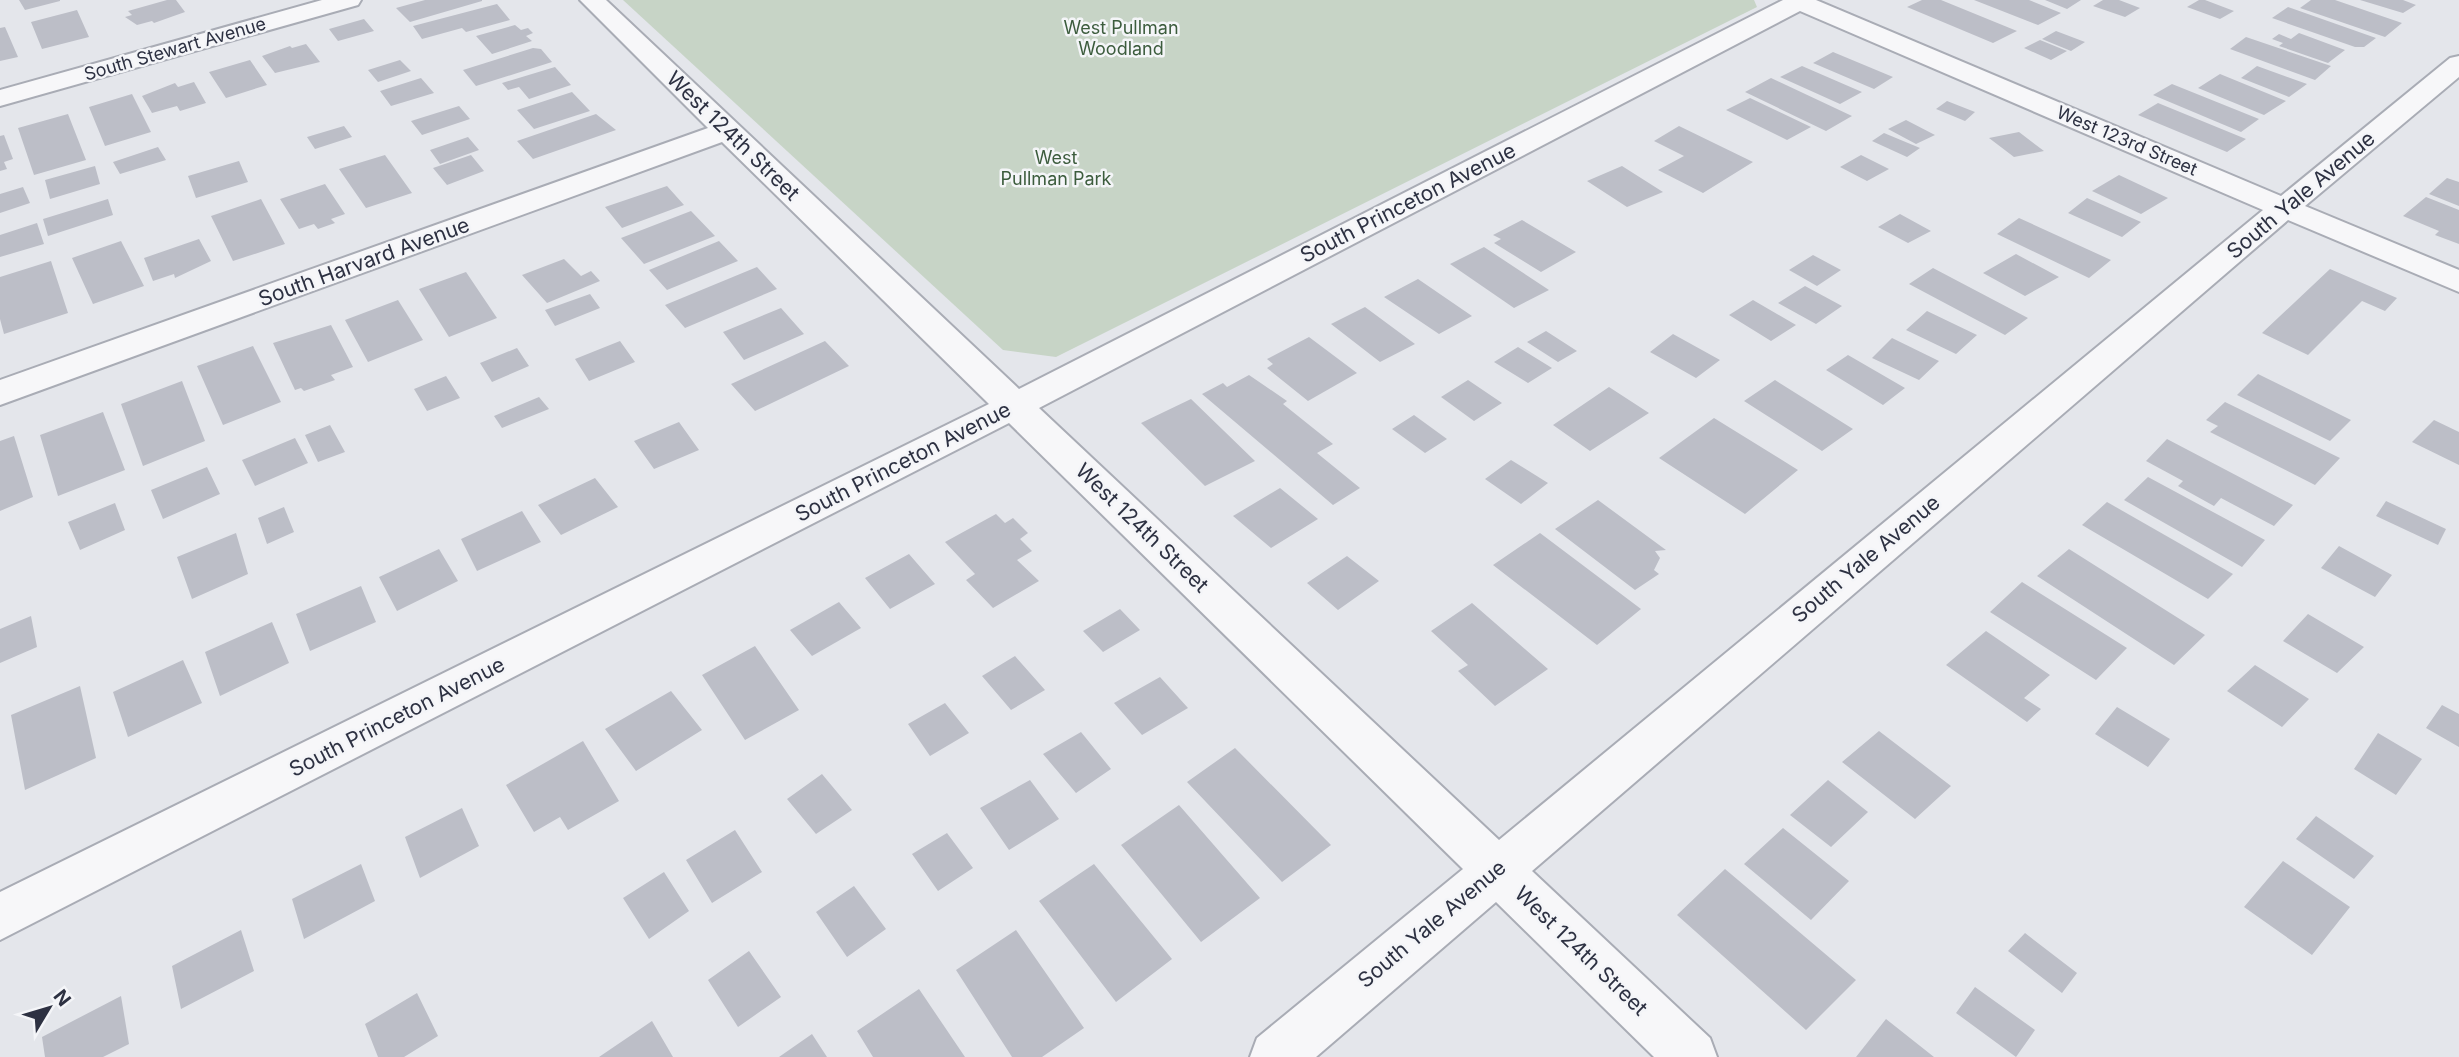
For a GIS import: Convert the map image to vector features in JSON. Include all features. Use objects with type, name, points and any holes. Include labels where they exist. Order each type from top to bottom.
[{"type":"street","name":"South Stewart Avenue","points":[[0,98],[349,0]]},
{"type":"street","name":"West 124th Street","points":[[592,0],[1691,1057]]},
{"type":"street","name":"West 123rd Street","points":[[1799,1],[2459,282]]},
{"type":"street","name":"South Princeton Avenue","points":[[0,917],[1014,406],[1799,1]]},
{"type":"street","name":"South Yale Avenue","points":[[1276,1057],[1496,869],[2459,64]]},
{"type":"street","name":"South Harvard Avenue","points":[[0,393],[728,130]]},
{"type":"green space","name":"West Pullman Park","points":[[623,0],[1754,0],[1757,7],[1056,357],[1003,350]]},
{"type":"building","points":[[19,0],[60,0],[60,1],[25,10]]},
{"type":"building","points":[[176,0],[185,12],[154,23],[152,21],[137,25],[125,17],[132,15],[128,11]]},
{"type":"building","points":[[425,0],[482,1],[410,22],[396,8]]},
{"type":"building","points":[[1922,0],[1941,0],[2017,31],[1993,43],[1907,7]]},
{"type":"building","points":[[1974,0],[2029,0],[2061,13],[2038,25]]},
{"type":"building","points":[[2045,0],[2081,0],[2067,9]]},
{"type":"building","points":[[2103,0],[2119,0],[2140,8],[2125,17],[2093,6]]},
{"type":"building","points":[[2199,0],[2234,11],[2220,19],[2187,7]]},
{"type":"building","points":[[2311,0],[2335,0],[2402,23],[2385,37],[2300,8]]},
{"type":"building","points":[[2360,0],[2403,0],[2416,5],[2403,13]]},
{"type":"building","points":[[497,4],[510,20],[466,32],[462,28],[422,39],[413,26]]},
{"type":"building","points":[[2288,7],[2376,38],[2364,47],[2355,47],[2272,18]]},
{"type":"building","points":[[77,10],[89,37],[42,49],[31,22]]},
{"type":"building","points":[[364,19],[374,31],[338,41],[329,29]]},
{"type":"building","points":[[515,25],[521,30],[528,28],[533,33],[526,36],[532,41],[492,54],[476,36]]},
{"type":"building","points":[[5,27],[18,57],[0,61],[0,28]]},
{"type":"building","points":[[2056,31],[2085,42],[2071,51],[2042,39]]},
{"type":"building","points":[[2299,33],[2345,50],[2328,63],[2279,46],[2283,43],[2272,39],[2279,34],[2291,39]]},
{"type":"building","points":[[2246,37],[2331,66],[2315,80],[2230,49]]},
{"type":"building","points":[[2040,40],[2067,51],[2051,60],[2024,48]]},
{"type":"building","points":[[306,44],[320,62],[275,73],[262,56],[290,46],[292,48]]},
{"type":"building","points":[[533,48],[541,49],[552,62],[476,86],[463,70]]},
{"type":"building","points":[[1833,52],[1893,77],[1874,89],[1813,63]]},
{"type":"building","points":[[250,60],[267,85],[226,98],[209,72]]},
{"type":"building","points":[[400,60],[411,71],[378,82],[368,70]]},
{"type":"building","points":[[1802,66],[1862,92],[1840,104],[1780,77]]},
{"type":"building","points":[[2257,66],[2307,84],[2289,97],[2241,78]]},
{"type":"building","points":[[555,67],[571,85],[529,99],[519,87],[508,90],[502,83]]},
{"type":"building","points":[[2220,74],[2286,101],[2264,115],[2198,88]]},
{"type":"building","points":[[421,78],[434,93],[391,106],[380,91]]},
{"type":"building","points":[[1771,78],[1852,116],[1826,131],[1745,92]]},
{"type":"building","points":[[194,82],[206,103],[180,111],[177,106],[152,113],[142,96],[175,83],[178,87]]},
{"type":"building","points":[[2172,84],[2259,119],[2241,132],[2153,95]]},
{"type":"building","points":[[572,92],[590,111],[534,129],[517,110]]},
{"type":"building","points":[[132,94],[151,132],[105,146],[89,107]]},
{"type":"building","points":[[1750,98],[1811,127],[1787,140],[1726,110]]},
{"type":"building","points":[[1947,101],[1975,112],[1965,121],[1936,109]]},
{"type":"building","points":[[2158,103],[2246,139],[2227,152],[2138,115]]},
{"type":"building","points":[[459,106],[470,119],[422,135],[411,121]]},
{"type":"building","points":[[68,114],[86,160],[34,175],[18,128]]},
{"type":"building","points":[[596,114],[616,130],[533,159],[517,141]]},
{"type":"building","points":[[1906,120],[1935,135],[1916,144],[1888,129]]},
{"type":"building","points":[[344,126],[352,137],[315,149],[307,137]]},
{"type":"building","points":[[1679,126],[1753,162],[1703,193],[1658,170],[1684,156],[1654,141]]},
{"type":"building","points":[[2019,132],[2044,151],[2014,157],[1989,138]]},
{"type":"building","points":[[1884,133],[1920,148],[1907,157],[1872,141]]},
{"type":"building","points":[[4,135],[13,159],[4,162],[7,169],[0,171],[0,136]]},
{"type":"building","points":[[468,137],[479,150],[440,164],[430,150]]},
{"type":"building","points":[[158,147],[166,160],[120,174],[113,162]]},
{"type":"building","points":[[385,155],[412,193],[366,208],[339,169]]},
{"type":"building","points":[[471,155],[484,171],[447,185],[433,168]]},
{"type":"building","points":[[1861,155],[1889,169],[1867,181],[1840,167]]},
{"type":"building","points":[[239,161],[248,182],[196,198],[188,176]]},
{"type":"building","points":[[95,166],[100,184],[50,199],[45,180]]},
{"type":"building","points":[[1622,166],[1663,192],[1627,207],[1587,181]]},
{"type":"building","points":[[2119,175],[2168,198],[2141,214],[2092,191]]},
{"type":"building","points":[[2447,178],[2459,182],[2459,206],[2429,194]]},
{"type":"building","points":[[325,184],[345,214],[331,219],[335,223],[318,229],[314,224],[299,229],[280,199]]},
{"type":"building","points":[[667,186],[684,205],[622,228],[605,207]]},
{"type":"building","points":[[23,187],[30,203],[0,213],[0,194]]},
{"type":"building","points":[[2426,197],[2459,210],[2459,244],[2435,235],[2439,231],[2403,216]]},
{"type":"building","points":[[2087,198],[2141,222],[2122,237],[2068,213]]},
{"type":"building","points":[[108,199],[113,215],[48,236],[43,219]]},
{"type":"building","points":[[261,199],[285,244],[233,261],[211,216]]},
{"type":"building","points":[[691,211],[715,236],[644,264],[621,238]]},
{"type":"building","points":[[1900,214],[1931,231],[1908,243],[1878,227]]},
{"type":"building","points":[[2019,218],[2111,260],[2089,278],[1997,234]]},
{"type":"building","points":[[1522,220],[1576,252],[1541,272],[1494,243],[1501,239],[1493,235]]},
{"type":"building","points":[[37,223],[44,244],[0,257],[0,235]]},
{"type":"building","points":[[199,239],[211,261],[175,278],[174,274],[153,281],[144,258]]},
{"type":"building","points":[[121,241],[144,286],[93,304],[72,258]]},
{"type":"building","points":[[719,241],[738,261],[667,290],[649,270]]},
{"type":"building","points":[[1484,247],[1549,290],[1514,308],[1450,264]]},
{"type":"building","points":[[2016,254],[2059,277],[2025,296],[1983,273]]},
{"type":"building","points":[[1813,255],[1841,270],[1817,286],[1789,270]]},
{"type":"building","points":[[564,259],[581,276],[591,271],[600,281],[547,303],[522,275]]},
{"type":"building","points":[[51,261],[68,313],[4,334],[0,319],[0,277]]},
{"type":"building","points":[[757,267],[777,289],[685,328],[665,305]]},
{"type":"building","points":[[1933,268],[2028,318],[2005,335],[1909,284]]},
{"type":"building","points":[[2330,269],[2397,298],[2385,311],[2362,301],[2308,355],[2262,333]]},
{"type":"building","points":[[466,272],[497,318],[449,337],[419,289]]},
{"type":"building","points":[[1418,279],[1472,316],[1439,334],[1384,297]]},
{"type":"building","points":[[1805,286],[1842,306],[1816,324],[1778,303]]},
{"type":"building","points":[[590,294],[600,308],[555,326],[545,310]]},
{"type":"building","points":[[398,300],[423,340],[368,362],[345,320]]},
{"type":"building","points":[[1753,300],[1796,325],[1771,341],[1729,315]]},
{"type":"building","points":[[1365,307],[1415,344],[1380,362],[1331,324]]},
{"type":"building","points":[[781,308],[804,334],[744,360],[723,332]]},
{"type":"building","points":[[1927,311],[1977,335],[1956,354],[1906,330]]},
{"type":"building","points":[[331,325],[353,367],[331,375],[335,380],[304,391],[301,388],[295,390],[273,343]]},
{"type":"building","points":[[1546,331],[1577,351],[1558,362],[1527,342]]},
{"type":"building","points":[[1673,334],[1720,360],[1696,378],[1650,352]]},
{"type":"building","points":[[1309,337],[1357,373],[1308,401],[1267,368],[1273,364],[1267,359]]},
{"type":"building","points":[[1892,338],[1939,361],[1919,380],[1872,358]]},
{"type":"building","points":[[620,341],[635,362],[589,381],[575,359]]},
{"type":"building","points":[[825,341],[849,366],[755,411],[731,384]]},
{"type":"building","points":[[253,346],[281,402],[223,425],[197,366]]},
{"type":"building","points":[[1518,347],[1552,368],[1528,383],[1494,362]]},
{"type":"building","points":[[517,348],[529,366],[492,382],[480,363]]},
{"type":"building","points":[[1848,355],[1905,388],[1883,405],[1826,370]]},
{"type":"building","points":[[2258,374],[2351,420],[2330,441],[2237,395]]},
{"type":"building","points":[[1249,375],[1287,401],[1283,404],[1333,444],[1317,453],[1360,488],[1333,505],[1202,394],[1223,383],[1227,387]]},
{"type":"building","points":[[446,376],[460,398],[427,411],[414,389]]},
{"type":"building","points":[[1468,380],[1502,403],[1474,421],[1441,397]]},
{"type":"building","points":[[1775,380],[1853,429],[1822,451],[1744,401]]},
{"type":"building","points":[[182,381],[205,441],[143,466],[121,404]]},
{"type":"building","points":[[1609,387],[1649,413],[1590,451],[1553,425]]},
{"type":"building","points":[[539,397],[549,409],[502,428],[494,416]]},
{"type":"building","points":[[1191,399],[1255,461],[1205,486],[1141,423]]},
{"type":"building","points":[[2225,402],[2340,458],[2315,485],[2210,432],[2218,426],[2206,420]]},
{"type":"building","points":[[103,412],[125,470],[58,496],[40,435]]},
{"type":"building","points":[[1414,415],[1447,439],[1425,453],[1392,429]]},
{"type":"building","points":[[1714,418],[1798,470],[1745,514],[1659,458]]},
{"type":"building","points":[[2434,420],[2459,432],[2459,465],[2412,442]]},
{"type":"building","points":[[679,422],[699,450],[654,469],[634,441]]},
{"type":"building","points":[[330,425],[345,452],[318,462],[305,435]]},
{"type":"building","points":[[14,436],[33,497],[0,511],[0,441]]},
{"type":"building","points":[[295,438],[308,463],[255,486],[242,460]]},
{"type":"building","points":[[2167,439],[2293,505],[2274,526],[2221,498],[2214,506],[2178,486],[2183,481],[2146,461]]},
{"type":"building","points":[[1511,460],[1548,483],[1521,504],[1485,479]]},
{"type":"building","points":[[207,467],[220,494],[163,519],[151,490]]},
{"type":"building","points":[[2148,477],[2265,540],[2242,567],[2124,500]]},
{"type":"building","points":[[595,478],[618,507],[561,535],[538,505]]},
{"type":"building","points":[[1280,488],[1318,519],[1271,548],[1233,516]]},
{"type":"building","points":[[1598,500],[1666,550],[1655,551],[1660,558],[1654,570],[1659,574],[1635,590],[1555,529]]},
{"type":"building","points":[[2386,501],[2446,529],[2438,545],[2376,516]]},
{"type":"building","points":[[2107,502],[2233,574],[2208,599],[2082,525]]},
{"type":"building","points":[[115,503],[125,530],[80,550],[68,522]]},
{"type":"building","points":[[284,507],[294,532],[267,544],[258,518]]},
{"type":"building","points":[[522,511],[541,542],[477,571],[461,539]]},
{"type":"building","points":[[996,514],[1005,523],[1013,518],[1028,533],[1020,539],[1032,551],[1017,560],[1039,581],[993,608],[966,580],[975,574],[945,542]]},
{"type":"building","points":[[236,533],[248,574],[192,599],[177,557]]},
{"type":"building","points":[[1540,533],[1641,609],[1597,645],[1493,565]]},
{"type":"building","points":[[2339,546],[2392,575],[2375,597],[2321,568]]},
{"type":"building","points":[[439,549],[458,581],[397,611],[379,577]]},
{"type":"building","points":[[2069,549],[2205,635],[2174,665],[2037,576]]},
{"type":"building","points":[[909,554],[935,584],[890,609],[865,578]]},
{"type":"building","points":[[1347,556],[1379,581],[1338,610],[1307,583]]},
{"type":"building","points":[[2022,582],[2127,648],[2096,680],[1990,612]]},
{"type":"building","points":[[361,586],[376,622],[310,651],[296,614]]},
{"type":"building","points":[[839,602],[861,628],[812,656],[790,630]]},
{"type":"building","points":[[1472,603],[1548,669],[1495,706],[1458,671],[1468,665],[1431,631]]},
{"type":"building","points":[[1120,609],[1140,630],[1103,652],[1083,631]]},
{"type":"building","points":[[2308,614],[2364,647],[2337,673],[2283,641]]},
{"type":"building","points":[[31,616],[37,647],[0,663],[0,629]]},
{"type":"building","points":[[272,622],[289,663],[220,696],[205,652]]},
{"type":"building","points":[[1986,631],[2050,675],[2024,698],[2041,709],[2027,722],[1946,665]]},
{"type":"building","points":[[755,646],[799,710],[745,740],[702,675]]},
{"type":"building","points":[[1015,656],[1045,690],[1011,710],[982,676]]},
{"type":"building","points":[[183,660],[202,703],[128,737],[113,692]]},
{"type":"building","points":[[2255,665],[2309,699],[2282,727],[2227,691]]},
{"type":"building","points":[[1160,677],[1188,708],[1142,735],[1114,703]]},
{"type":"building","points":[[80,686],[96,758],[25,790],[11,715]]},
{"type":"building","points":[[671,691],[702,730],[636,771],[605,729]]},
{"type":"building","points":[[945,703],[969,733],[930,756],[908,724]]},
{"type":"building","points":[[2442,705],[2459,714],[2459,747],[2426,728]]},
{"type":"building","points":[[2117,707],[2170,739],[2148,767],[2095,734]]},
{"type":"building","points":[[1879,731],[1951,786],[1915,819],[1842,762]]},
{"type":"building","points":[[1081,732],[1111,769],[1076,793],[1043,754]]},
{"type":"building","points":[[2378,733],[2422,759],[2396,795],[2354,769]]},
{"type":"building","points":[[583,741],[619,801],[568,830],[560,817],[534,832],[506,785]]},
{"type":"building","points":[[1235,748],[1331,845],[1282,882],[1187,782]]},
{"type":"building","points":[[822,774],[852,810],[816,834],[787,799]]},
{"type":"building","points":[[1030,780],[1059,819],[1009,850],[980,808]]},
{"type":"building","points":[[1828,780],[1868,812],[1831,847],[1790,815]]},
{"type":"building","points":[[1179,805],[1260,898],[1201,942],[1121,845]]},
{"type":"building","points":[[462,808],[479,846],[420,878],[405,837]]},
{"type":"building","points":[[2316,816],[2374,856],[2354,879],[2296,839]]},
{"type":"building","points":[[1783,828],[1849,881],[1811,920],[1744,864]]},
{"type":"building","points":[[735,830],[762,872],[712,903],[686,860]]},
{"type":"building","points":[[947,833],[973,868],[938,891],[912,854]]},
{"type":"building","points":[[2283,861],[2350,907],[2312,955],[2244,907]]},
{"type":"building","points":[[361,864],[375,901],[304,939],[292,899]]},
{"type":"building","points":[[1094,864],[1172,959],[1116,1002],[1039,901]]},
{"type":"building","points":[[1725,869],[1856,980],[1806,1030],[1677,915]]},
{"type":"building","points":[[664,872],[689,911],[649,939],[623,898]]},
{"type":"building","points":[[854,886],[886,929],[847,957],[816,912]]},
{"type":"building","points":[[241,930],[254,971],[181,1009],[172,966]]},
{"type":"building","points":[[1016,930],[1084,1028],[1042,1057],[1012,1057],[956,970]]},
{"type":"building","points":[[2025,933],[2077,973],[2062,993],[2008,951]]},
{"type":"building","points":[[749,951],[781,997],[738,1027],[708,980]]},
{"type":"building","points":[[1975,987],[2035,1030],[2016,1057],[1956,1013]]},
{"type":"building","points":[[919,989],[965,1057],[873,1057],[857,1031]]},
{"type":"building","points":[[417,993],[438,1036],[404,1057],[378,1057],[365,1024]]},
{"type":"building","points":[[121,996],[129,1044],[103,1057],[45,1057],[42,1037]]},
{"type":"building","points":[[1886,1019],[1934,1057],[1856,1057]]},
{"type":"building","points":[[652,1021],[673,1057],[599,1057]]},
{"type":"building","points":[[812,1034],[827,1057],[779,1057]]},
{"type":"park label","name":"West Pullman Woodland","points":[[1121,38]]}]
